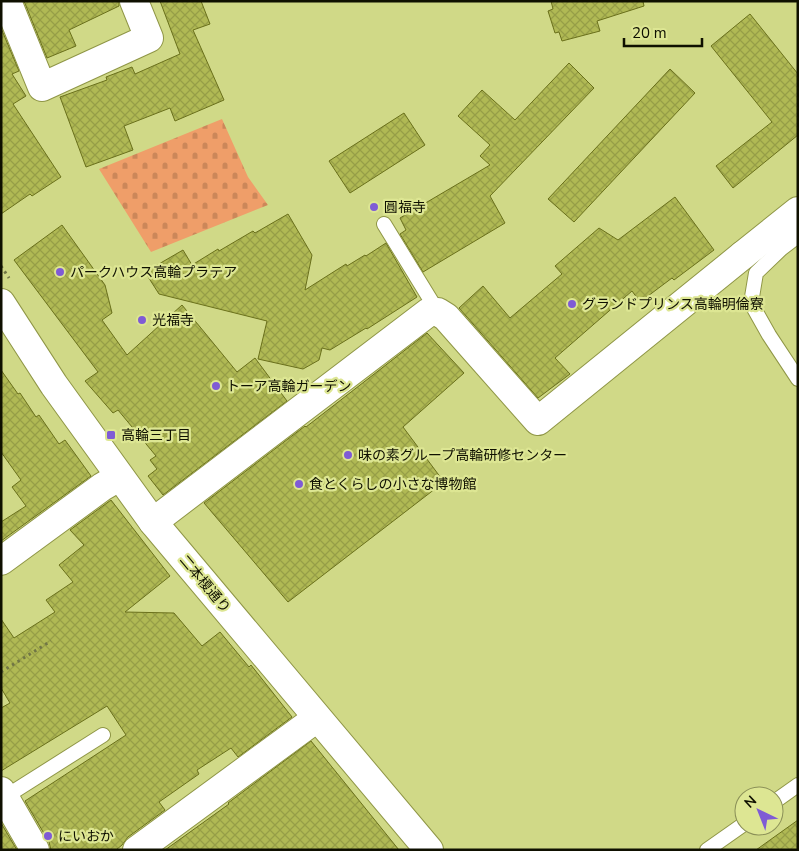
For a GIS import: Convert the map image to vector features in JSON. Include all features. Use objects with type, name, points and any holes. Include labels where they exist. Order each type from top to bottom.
[{"type":"street","points":[[7,1],[42,87],[149,38],[134,1]]},
{"type":"street","points":[[153,522],[429,312],[438,312],[446,317],[538,421],[798,211]]},
{"type":"street","name":"二本榎通り","points":[[1,303],[54,385],[153,522],[430,850]]},
{"type":"street","points":[[1,561],[119,477]]},
{"type":"street","points":[[137,850],[317,718]]},
{"type":"street","points":[[3,794],[35,850]]},
{"type":"lane","points":[[384,224],[438,312]]},
{"type":"lane","points":[[751,302],[756,273],[798,236]]},
{"type":"lane","points":[[743,255],[751,302],[768,335],[798,379]]},
{"type":"lane","points":[[3,794],[103,735]]},
{"type":"lane","points":[[784,795],[798,785]]},
{"type":"lane","points":[[707,850],[734,831]]},
{"type":"path","points":[[1,672],[51,641]]},
{"type":"green space","points":[[222,119],[248,177],[268,205],[151,252],[99,169]]},
{"type":"building","points":[[24,1],[119,1],[119,6],[69,30],[76,46],[47,58]]},
{"type":"building","points":[[160,1],[201,1],[210,24],[193,30],[224,100],[175,121],[170,108],[124,126],[133,150],[86,167],[60,97],[107,80],[106,77],[132,67],[135,74],[180,54]]},
{"type":"building","points":[[551,1],[643,1],[644,6],[597,21],[600,31],[562,41],[559,32],[555,33],[548,11],[553,9]]},
{"type":"building","points":[[750,14],[798,74],[798,135],[733,188],[716,166],[772,122],[711,46]]},
{"type":"building","points":[[1,28],[19,71],[12,74],[26,96],[13,104],[61,177],[32,196],[30,194],[1,214]]},
{"type":"building","points":[[569,63],[594,88],[490,196],[505,223],[423,272],[400,234],[406,230],[400,218],[490,165],[480,156],[490,145],[458,116],[482,90],[515,120]]},
{"type":"building","points":[[670,69],[695,93],[574,222],[548,199]]},
{"type":"building","points":[[404,113],[425,145],[350,193],[329,161]]},
{"type":"building","points":[[675,197],[714,250],[674,280],[672,278],[640,302],[632,291],[555,358],[570,374],[538,398],[459,308],[483,286],[510,318],[562,274],[555,266],[599,228],[618,240]]},
{"type":"building","points":[[288,214],[312,255],[305,290],[346,264],[347,266],[386,243],[417,297],[330,350],[322,348],[319,360],[303,369],[258,359],[267,321],[159,294],[145,272],[183,250],[192,265],[218,249],[219,251],[253,231],[255,233]]},
{"type":"building","points":[[62,225],[105,285],[112,313],[102,320],[127,355],[182,305],[237,372],[255,358],[287,401],[163,495],[148,476],[157,469],[150,460],[156,456],[118,410],[113,413],[85,381],[98,372],[14,260]]},
{"type":"building","name":"味の素グループ高輪研修センター","points":[[427,333],[464,373],[403,427],[444,482],[288,602],[204,503]]},
{"type":"building","points":[[1,370],[18,394],[20,393],[36,417],[39,415],[59,444],[65,440],[91,476],[1,541],[1,522],[26,506],[12,487],[21,480],[1,452]]},
{"type":"building","points":[[111,500],[170,576],[125,612],[174,613],[202,646],[220,632],[249,667],[251,665],[292,717],[238,757],[231,748],[197,770],[199,774],[159,802],[165,810],[128,837],[116,850],[51,850],[49,842],[25,801],[126,735],[107,706],[1,771],[1,708],[10,703],[1,688],[1,619],[14,638],[55,612],[46,600],[73,582],[59,565],[84,545],[70,530]]},
{"type":"building","points":[[311,741],[399,850],[165,850],[229,804]]},
{"type":"building","points":[[798,820],[798,850],[756,850],[776,836],[784,836],[784,830]]},
{"type":"building","points":[[1,823],[17,850],[1,850]]},
{"type":"place","name":"圓福寺","points":[[374,207]]},
{"type":"place","name":"パークハウス高輪プラテア","points":[[60,272]]},
{"type":"place","name":"グランドプリンス高輪明倫寮","points":[[572,304]]},
{"type":"place","name":"光福寺","points":[[142,320]]},
{"type":"place","name":"トーア高輪ガーデン","points":[[216,386]]},
{"type":"place","name":"高輪三丁目","points":[[111,435]]},
{"type":"place","name":"味の素グループ高輪研修センター","points":[[348,455]]},
{"type":"place","name":"食とくらしの小さな博物館","points":[[299,484]]},
{"type":"place","name":"にいおか","points":[[48,836]]}]
